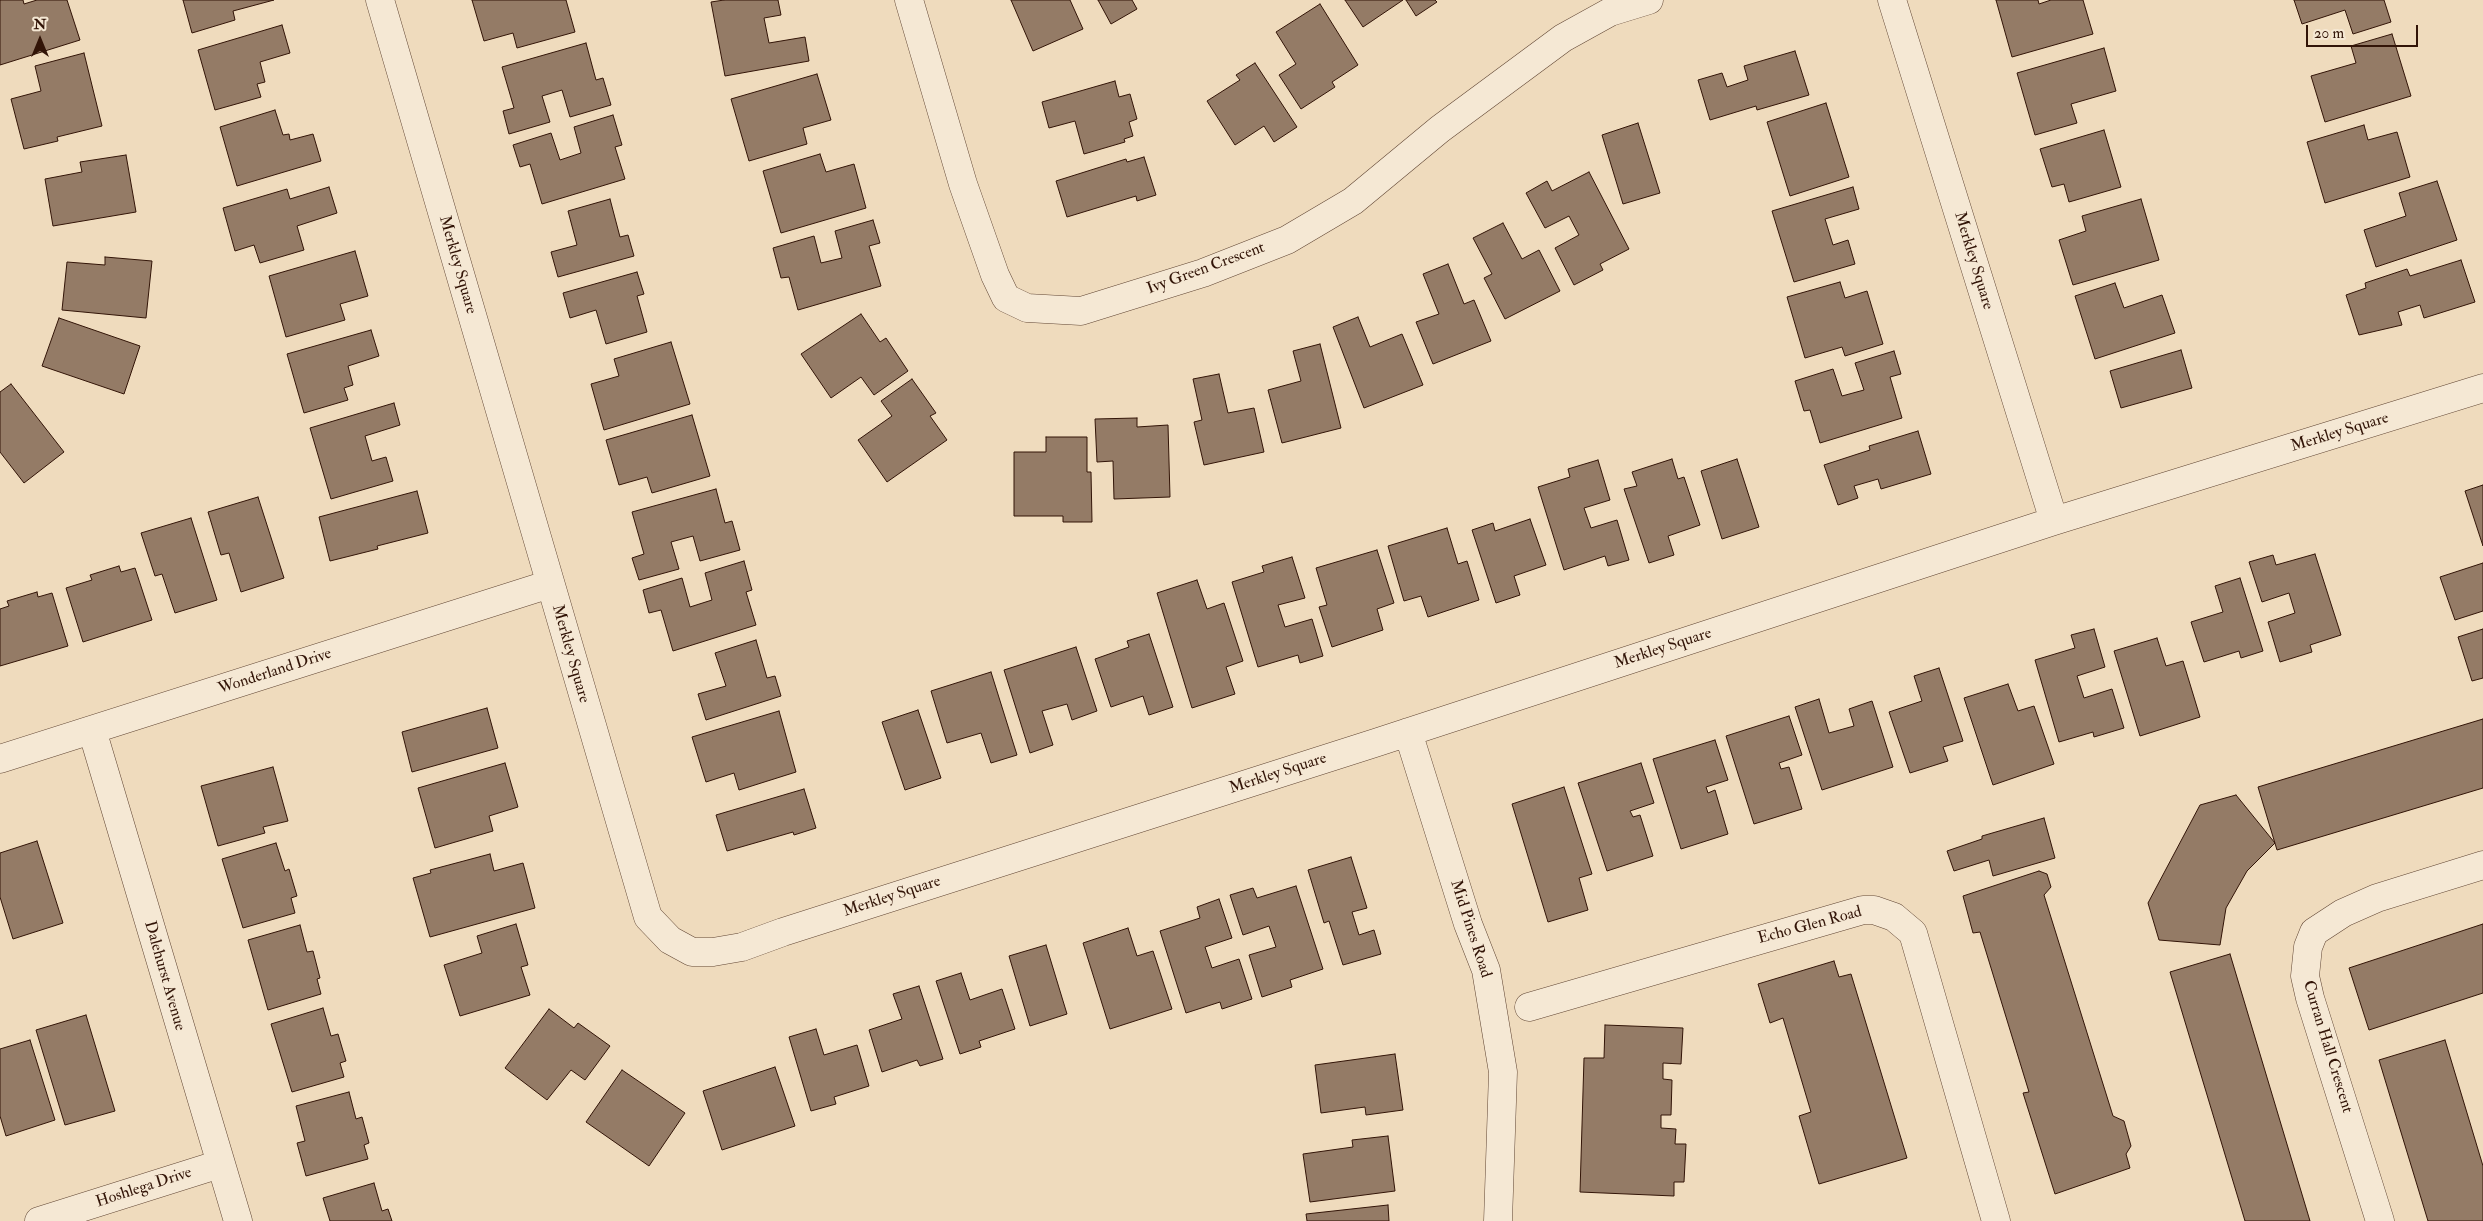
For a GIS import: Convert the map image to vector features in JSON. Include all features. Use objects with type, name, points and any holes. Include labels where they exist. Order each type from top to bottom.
[{"type":"street","name":"Merkley Square","points":[[380,0],[648,917],[670,940],[692,952],[713,952],[742,947],[783,932],[1408,732],[2054,521],[2483,388]]},
{"type":"street","name":"Ivy Green Crescent","points":[[909,0],[963,184],[995,275],[1006,298],[1027,308],[1081,311],[1203,274],[1287,240],[1353,201],[1440,129],[1562,38],[1610,12],[1649,0]]},
{"type":"street","name":"Merkley Square","points":[[1892,0],[2054,521]]},
{"type":"street","name":"Wonderland Drive","points":[[0,759],[550,584]]},
{"type":"street","name":"Dalehurst Avenue","points":[[92,730],[238,1221]]},
{"type":"street","name":"Mid Pines Road","points":[[1408,732],[1468,924],[1486,970],[1504,1072],[1498,1221]]},
{"type":"street","name":"Curran Hall Crescent","points":[[2380,1221],[2310,998],[2305,976],[2308,947],[2314,932],[2343,913],[2377,898],[2483,865]]},
{"type":"street","name":"Echo Glen Road","points":[[1529,1007],[1863,910],[1874,910],[1894,916],[1913,934],[1996,1221]]},
{"type":"street","name":"Hoshlega Drive","points":[[39,1221],[220,1164]]},
{"type":"building","points":[[0,0],[23,0],[24,4],[37,0],[67,0],[80,40],[0,65]]},
{"type":"building","points":[[183,0],[274,0],[233,11],[235,20],[192,33]]},
{"type":"building","points":[[472,0],[566,0],[575,32],[517,48],[513,33],[484,41]]},
{"type":"building","points":[[724,0],[778,0],[781,15],[764,18],[769,43],[805,37],[809,61],[725,76],[711,2]]},
{"type":"building","points":[[1011,0],[1070,0],[1083,29],[1033,51]]},
{"type":"building","points":[[1098,0],[1132,0],[1137,9],[1111,24]]},
{"type":"building","points":[[1345,0],[1403,0],[1363,27]]},
{"type":"building","points":[[1406,0],[1435,0],[1437,2],[1416,16]]},
{"type":"building","points":[[1996,0],[2038,0],[2039,4],[2051,0],[2083,0],[2093,34],[2012,57]]},
{"type":"building","points":[[2294,0],[2384,0],[2391,22],[2353,34],[2345,10],[2302,24]]},
{"type":"building","points":[[1320,4],[1358,65],[1332,82],[1335,87],[1301,109],[1279,75],[1296,64],[1276,32]]},
{"type":"building","points":[[282,25],[290,53],[260,62],[265,82],[257,84],[261,97],[215,110],[198,50]]},
{"type":"building","points":[[2392,34],[2411,96],[2325,122],[2311,76],[2356,63],[2351,46]]},
{"type":"building","points":[[586,43],[596,80],[603,78],[611,105],[570,117],[562,90],[542,96],[550,122],[509,134],[503,111],[514,108],[502,67]]},
{"type":"building","points":[[2104,48],[2116,91],[2071,104],[2077,123],[2035,135],[2017,73]]},
{"type":"building","points":[[1795,51],[1809,95],[1757,110],[1756,106],[1710,120],[1698,80],[1722,73],[1727,87],[1748,80],[1744,66]]},
{"type":"building","points":[[84,53],[102,126],[57,137],[58,141],[24,149],[11,99],[41,91],[35,66]]},
{"type":"building","points":[[1255,63],[1297,127],[1274,142],[1264,126],[1235,145],[1207,101],[1240,80],[1236,75]]},
{"type":"building","points":[[817,74],[831,120],[803,128],[807,144],[749,161],[731,99]]},
{"type":"building","points":[[1115,81],[1119,97],[1130,94],[1137,119],[1129,122],[1133,136],[1124,139],[1125,142],[1084,154],[1075,121],[1049,128],[1042,102]]},
{"type":"building","points":[[1826,103],[1849,177],[1790,196],[1767,122]]},
{"type":"building","points":[[275,110],[283,135],[289,134],[290,140],[313,134],[321,161],[237,186],[220,127]]},
{"type":"building","points":[[613,115],[622,145],[615,147],[625,179],[542,204],[530,164],[520,167],[513,145],[551,133],[560,160],[581,153],[574,127]]},
{"type":"building","points":[[1638,123],[1660,193],[1623,204],[1602,135]]},
{"type":"building","points":[[2364,125],[2368,140],[2397,132],[2410,177],[2325,203],[2307,142]]},
{"type":"building","points":[[2104,130],[2121,187],[2069,202],[2064,184],[2052,187],[2040,149]]},
{"type":"building","points":[[820,154],[826,172],[854,164],[866,208],[781,233],[763,171]]},
{"type":"building","points":[[126,155],[136,212],[53,226],[45,179],[82,172],[80,162]]},
{"type":"building","points":[[1144,157],[1156,195],[1137,201],[1136,196],[1067,217],[1056,181],[1126,159],[1127,162]]},
{"type":"building","points":[[1589,172],[1629,249],[1600,264],[1603,270],[1574,285],[1555,248],[1579,235],[1569,216],[1545,228],[1526,193],[1547,181],[1552,191]]},
{"type":"building","points":[[2437,181],[2457,240],[2376,267],[2364,230],[2406,216],[2399,193]]},
{"type":"building","points":[[329,187],[337,213],[297,226],[304,250],[260,263],[254,245],[235,251],[223,208],[287,189],[290,199]]},
{"type":"building","points":[[1853,187],[1859,209],[1825,219],[1833,245],[1848,240],[1855,264],[1794,282],[1772,211]]},
{"type":"building","points":[[610,199],[620,237],[628,235],[634,256],[558,277],[551,252],[577,245],[568,211]]},
{"type":"building","points":[[2141,199],[2159,260],[2073,285],[2059,240],[2086,231],[2082,216]]},
{"type":"building","points":[[873,220],[880,243],[869,246],[881,286],[798,310],[789,277],[781,278],[773,248],[814,236],[821,263],[842,258],[835,231]]},
{"type":"building","points":[[1503,223],[1522,259],[1539,250],[1560,291],[1505,319],[1484,278],[1492,274],[1473,238]]},
{"type":"building","points":[[355,251],[368,296],[340,304],[345,320],[286,337],[269,276]]},
{"type":"building","points":[[105,257],[152,261],[146,318],[62,310],[67,262],[105,265]]},
{"type":"building","points":[[2461,260],[2475,302],[2424,318],[2420,305],[2398,312],[2402,325],[2359,335],[2346,295],[2366,288],[2365,283],[2407,269],[2410,276]]},
{"type":"building","points":[[1448,264],[1464,304],[1474,300],[1491,341],[1433,364],[1416,322],[1439,314],[1423,274]]},
{"type":"building","points":[[637,272],[644,294],[637,296],[647,332],[606,344],[596,310],[570,318],[563,293]]},
{"type":"building","points":[[1840,282],[1845,298],[1867,291],[1883,344],[1845,356],[1842,347],[1805,358],[1787,297]]},
{"type":"building","points":[[2115,283],[2124,308],[2162,295],[2175,333],[2095,359],[2075,296]]},
{"type":"building","points":[[861,314],[880,342],[886,338],[908,371],[874,395],[861,377],[831,398],[801,354]]},
{"type":"building","points":[[1358,317],[1370,347],[1402,334],[1423,385],[1364,408],[1333,327]]},
{"type":"building","points":[[59,318],[140,346],[124,394],[42,366]]},
{"type":"building","points":[[371,330],[379,356],[348,366],[353,385],[344,388],[348,400],[304,413],[287,354]]},
{"type":"building","points":[[671,342],[690,404],[604,430],[591,384],[619,376],[614,359]]},
{"type":"building","points":[[1320,344],[1341,428],[1282,443],[1268,390],[1301,381],[1293,351]]},
{"type":"building","points":[[2181,350],[2192,388],[2121,408],[2110,371]]},
{"type":"building","points":[[1894,351],[1901,374],[1890,377],[1902,418],[1820,443],[1810,410],[1804,411],[1795,381],[1833,369],[1842,396],[1864,390],[1855,363]]},
{"type":"building","points":[[1219,374],[1228,413],[1254,408],[1264,452],[1204,465],[1194,422],[1202,420],[1193,379]]},
{"type":"building","points":[[912,379],[936,413],[930,416],[947,440],[887,482],[858,440],[892,416],[881,401]]},
{"type":"building","points":[[11,384],[64,452],[24,483],[0,452],[0,392]]},
{"type":"building","points":[[394,403],[400,425],[365,436],[372,461],[386,457],[393,481],[331,499],[310,428]]},
{"type":"building","points":[[692,415],[710,476],[652,493],[647,477],[619,485],[606,440]]},
{"type":"building","points":[[1137,418],[1137,427],[1168,425],[1170,497],[1114,499],[1113,461],[1097,462],[1095,419]]},
{"type":"building","points":[[1918,431],[1931,474],[1881,489],[1878,479],[1854,486],[1858,498],[1838,505],[1824,465],[1870,450],[1869,446]]},
{"type":"building","points":[[1046,437],[1087,437],[1087,472],[1091,472],[1092,522],[1063,522],[1063,516],[1014,516],[1014,452],[1046,452]]},
{"type":"building","points":[[1672,459],[1678,479],[1684,477],[1700,525],[1668,536],[1674,555],[1649,563],[1624,489],[1637,486],[1632,472]]},
{"type":"building","points":[[1737,459],[1759,527],[1722,539],[1701,471]]},
{"type":"building","points":[[1598,460],[1610,500],[1584,508],[1591,528],[1617,520],[1629,560],[1608,566],[1605,556],[1564,570],[1538,487],[1570,477],[1568,469]]},
{"type":"building","points":[[2483,485],[2483,546],[2465,491]]},
{"type":"building","points":[[716,489],[725,523],[732,521],[740,550],[700,561],[693,536],[671,542],[679,569],[639,580],[632,558],[644,554],[632,512]]},
{"type":"building","points":[[417,491],[428,533],[377,546],[378,549],[330,561],[319,517]]},
{"type":"building","points":[[258,497],[284,578],[241,592],[229,553],[221,555],[208,512]]},
{"type":"building","points":[[191,518],[217,600],[175,613],[162,574],[155,576],[141,533]]},
{"type":"building","points":[[1530,519],[1546,565],[1514,576],[1520,595],[1496,603],[1472,530],[1493,523],[1495,531]]},
{"type":"building","points":[[1447,528],[1458,564],[1467,561],[1479,600],[1428,617],[1421,596],[1404,601],[1388,546]]},
{"type":"building","points":[[1377,550],[1394,603],[1377,609],[1383,630],[1332,647],[1319,607],[1327,605],[1316,568]]},
{"type":"building","points":[[2315,554],[2341,635],[2310,645],[2312,652],[2280,662],[2268,622],[2295,613],[2289,593],[2262,602],[2249,562],[2273,555],[2276,565]]},
{"type":"building","points":[[1292,557],[1305,598],[1278,605],[1285,627],[1312,619],[1323,656],[1300,663],[1298,655],[1258,667],[1232,582],[1264,572],[1262,566]]},
{"type":"building","points":[[744,561],[752,590],[746,592],[756,625],[673,651],[661,610],[649,613],[643,590],[682,578],[690,607],[712,600],[705,573]]},
{"type":"building","points":[[2483,563],[2483,611],[2455,620],[2440,577]]},
{"type":"building","points":[[119,566],[121,572],[135,568],[152,620],[83,642],[66,588],[92,580],[90,575]]},
{"type":"building","points":[[2240,578],[2263,651],[2241,658],[2239,651],[2204,662],[2191,622],[2223,612],[2215,586]]},
{"type":"building","points":[[1197,580],[1207,609],[1224,603],[1243,661],[1226,667],[1235,694],[1192,708],[1157,593]]},
{"type":"building","points":[[37,592],[38,597],[52,593],[68,646],[0,666],[0,609],[9,606],[7,601]]},
{"type":"building","points":[[2094,629],[2105,667],[2077,676],[2084,698],[2112,689],[2124,728],[2094,737],[2093,732],[2059,742],[2035,660],[2075,648],[2071,635]]},
{"type":"building","points":[[2483,629],[2483,678],[2472,681],[2458,637]]},
{"type":"building","points":[[1149,634],[1173,707],[1149,715],[1143,696],[1111,707],[1095,659],[1129,647],[1127,641]]},
{"type":"building","points":[[2157,638],[2166,666],[2183,661],[2200,717],[2140,736],[2114,651]]},
{"type":"building","points":[[756,640],[767,678],[775,676],[781,696],[706,720],[698,694],[726,686],[715,653]]},
{"type":"building","points":[[1076,647],[1097,711],[1072,720],[1067,704],[1042,711],[1053,745],[1030,753],[1004,670]]},
{"type":"building","points":[[1939,668],[1963,741],[1943,747],[1948,761],[1910,773],[1889,712],[1922,701],[1914,676]]},
{"type":"building","points":[[991,672],[1017,755],[991,763],[981,733],[947,743],[931,691]]},
{"type":"building","points":[[2008,684],[2018,711],[2034,706],[2054,764],[1993,785],[1964,698]]},
{"type":"building","points":[[1819,699],[1829,733],[1854,726],[1849,709],[1872,701],[1893,767],[1822,790],[1795,707]]},
{"type":"building","points":[[487,708],[498,748],[412,772],[402,732]]},
{"type":"building","points":[[918,710],[941,778],[905,790],[882,722]]},
{"type":"building","points":[[779,711],[796,772],[739,790],[734,773],[706,782],[692,737]]},
{"type":"building","points":[[1789,716],[1802,755],[1779,763],[1781,769],[1789,767],[1802,809],[1754,824],[1726,736]]},
{"type":"building","points":[[2483,719],[2483,788],[2277,850],[2258,787]]},
{"type":"building","points":[[1715,740],[1728,780],[1706,787],[1708,793],[1715,790],[1728,834],[1681,849],[1653,759]]},
{"type":"building","points":[[505,763],[518,807],[489,816],[493,831],[435,848],[418,788]]},
{"type":"building","points":[[1641,763],[1654,803],[1630,811],[1633,817],[1640,815],[1653,856],[1607,871],[1578,783]]},
{"type":"building","points":[[273,767],[288,821],[263,827],[265,833],[218,846],[201,786]]},
{"type":"building","points":[[1564,787],[1592,874],[1579,878],[1588,910],[1548,922],[1512,804]]},
{"type":"building","points":[[804,789],[816,828],[794,835],[793,832],[727,851],[716,815]]},
{"type":"building","points":[[2236,795],[2275,843],[2247,871],[2226,908],[2220,945],[2159,940],[2148,903],[2200,805]]},
{"type":"building","points":[[2044,818],[2055,858],[1993,876],[1989,860],[1954,871],[1947,851],[1982,839],[1982,836]]},
{"type":"building","points":[[37,841],[63,923],[13,939],[0,897],[0,853]]},
{"type":"building","points":[[276,843],[285,871],[289,869],[297,896],[291,898],[295,913],[243,928],[222,859]]},
{"type":"building","points":[[490,854],[494,871],[523,863],[535,908],[430,937],[413,878],[431,873],[430,870]]},
{"type":"building","points":[[1351,857],[1367,908],[1352,912],[1359,935],[1374,930],[1381,954],[1343,965],[1329,921],[1324,923],[1308,870]]},
{"type":"building","points":[[2039,871],[2047,874],[2051,887],[2044,895],[2113,1116],[2124,1121],[2131,1146],[2126,1154],[2130,1168],[2055,1194],[2023,1093],[2029,1092],[1980,932],[1973,933],[1963,896]]},
{"type":"building","points":[[1296,886],[1323,969],[1290,980],[1292,987],[1262,997],[1249,955],[1276,947],[1269,926],[1243,935],[1230,895],[1253,888],[1257,898]]},
{"type":"building","points":[[1219,899],[1232,938],[1205,947],[1212,968],[1239,959],[1252,999],[1222,1009],[1220,1002],[1186,1013],[1160,931],[1200,918],[1197,907]]},
{"type":"building","points":[[516,924],[528,965],[521,967],[530,995],[460,1016],[444,965],[482,953],[477,936]]},
{"type":"building","points":[[2483,924],[2483,993],[2369,1030],[2349,968]]},
{"type":"building","points":[[300,925],[307,952],[313,951],[320,978],[317,979],[321,994],[268,1010],[248,940]]},
{"type":"building","points":[[1128,928],[1137,956],[1153,951],[1172,1009],[1110,1029],[1083,943]]},
{"type":"building","points":[[1046,945],[1067,1014],[1030,1026],[1009,956]]},
{"type":"building","points":[[2230,954],[2310,1221],[2245,1221],[2170,972]]},
{"type":"building","points":[[1834,961],[1839,977],[1851,974],[1907,1158],[1819,1184],[1799,1116],[1811,1112],[1783,1018],[1770,1023],[1758,984]]},
{"type":"building","points":[[961,973],[970,1000],[1002,989],[1015,1029],[979,1041],[981,1047],[960,1054],[936,981]]},
{"type":"building","points":[[919,986],[943,1059],[920,1066],[917,1060],[882,1072],[869,1030],[902,1019],[893,994]]},
{"type":"building","points":[[323,1008],[331,1036],[338,1034],[346,1061],[340,1063],[344,1077],[292,1092],[271,1024]]},
{"type":"building","points":[[549,1009],[574,1028],[578,1023],[610,1046],[585,1080],[571,1070],[547,1100],[505,1068]]},
{"type":"building","points":[[86,1015],[115,1111],[65,1125],[36,1030]]},
{"type":"building","points":[[1605,1025],[1683,1028],[1681,1064],[1663,1063],[1663,1079],[1672,1080],[1671,1115],[1661,1115],[1661,1128],[1676,1129],[1675,1144],[1686,1144],[1684,1182],[1674,1182],[1674,1196],[1580,1192],[1584,1058],[1604,1058]]},
{"type":"building","points":[[816,1029],[824,1055],[857,1045],[869,1086],[834,1097],[836,1104],[811,1111],[789,1037]]},
{"type":"building","points":[[30,1040],[55,1120],[6,1136],[0,1116],[0,1049]]},
{"type":"building","points":[[2445,1040],[2483,1166],[2483,1221],[2428,1221],[2379,1060]]},
{"type":"building","points":[[1395,1054],[1403,1110],[1366,1115],[1365,1107],[1321,1113],[1315,1065]]},
{"type":"building","points":[[775,1067],[795,1126],[722,1150],[703,1091]]},
{"type":"building","points":[[622,1070],[685,1113],[649,1166],[586,1122]]},
{"type":"building","points":[[349,1092],[356,1119],[362,1117],[369,1143],[364,1145],[368,1159],[306,1176],[297,1143],[305,1141],[296,1106]]},
{"type":"building","points":[[1388,1136],[1395,1191],[1310,1202],[1303,1154],[1353,1147],[1352,1140]]},
{"type":"building","points":[[374,1183],[382,1211],[388,1209],[392,1221],[330,1221],[323,1198]]},
{"type":"building","points":[[1388,1205],[1389,1221],[1307,1221],[1306,1214]]}]
